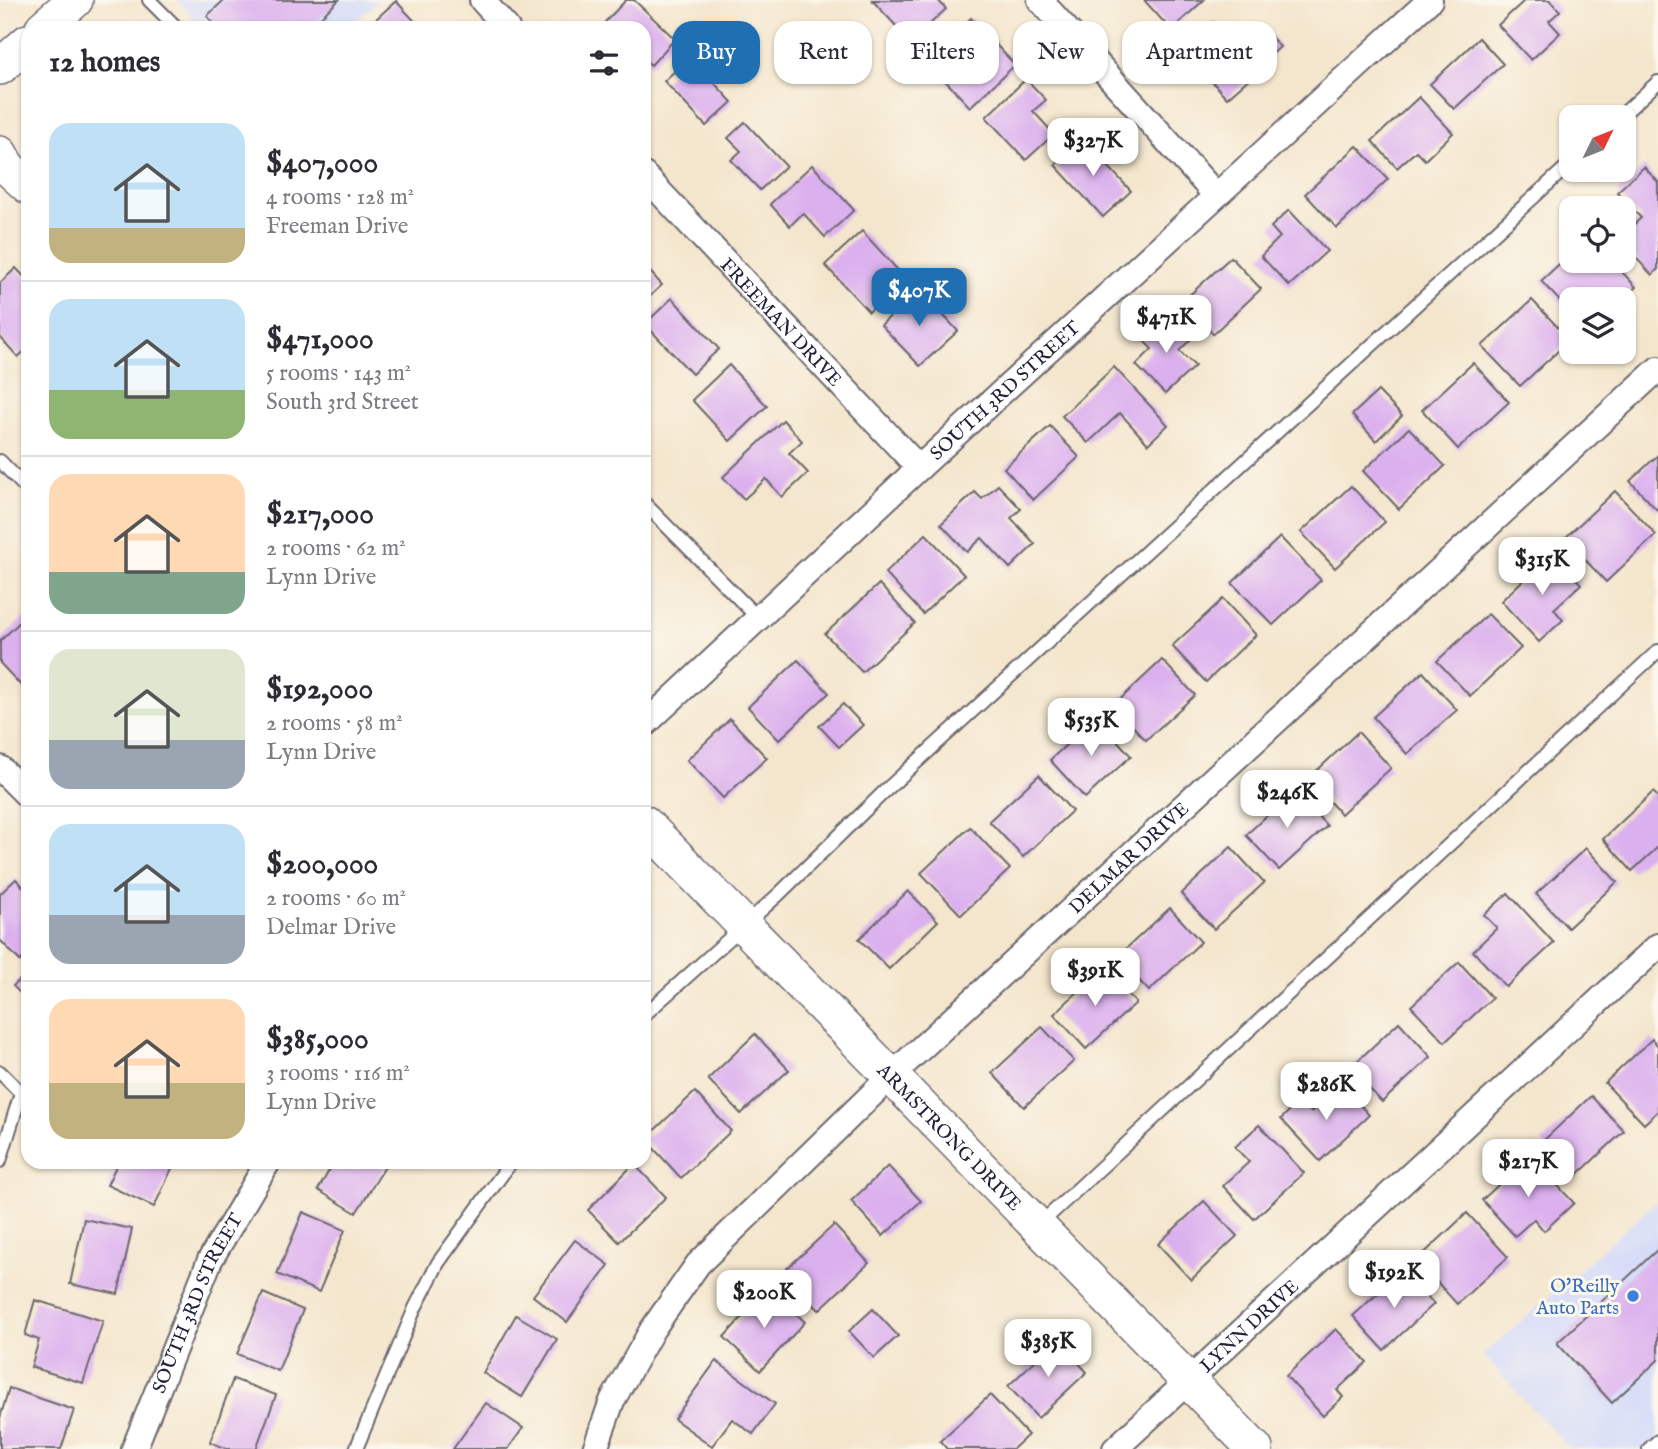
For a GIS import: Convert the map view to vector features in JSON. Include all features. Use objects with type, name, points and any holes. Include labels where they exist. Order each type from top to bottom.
[{"type":"street","points":[[51,21],[75,0]]},
{"type":"street","points":[[482,0],[502,21]]},
{"type":"street","points":[[1040,0],[1215,194]]},
{"type":"street","name":"SOUTH 3RD STREET","points":[[651,718],[1215,194],[1430,0]]},
{"type":"street","points":[[0,67],[21,48]]},
{"type":"street","points":[[0,154],[7,167],[21,180]]},
{"type":"street","name":"FREEMAN DRIVE","points":[[651,182],[919,468]]},
{"type":"street","name":"DELMAR DRIVE","points":[[595,1449],[612,1401],[652,1330],[698,1264],[892,1075],[1658,369]]},
{"type":"street","points":[[0,768],[21,789]]},
{"type":"street","name":"ARMSTRONG DRIVE","points":[[651,830],[1255,1449]]},
{"type":"street","name":"LYNN DRIVE","points":[[1115,1449],[1658,946]]},
{"type":"street","name":"SOUTH 3RD STREET","points":[[134,1449],[210,1260],[264,1169]]},
{"type":"lane","points":[[149,0],[170,21]]},
{"type":"lane","points":[[1633,105],[1658,82]]},
{"type":"lane","points":[[651,1008],[778,895],[884,791],[1559,174]]},
{"type":"lane","points":[[0,461],[21,483]]},
{"type":"lane","points":[[651,510],[758,618]]},
{"type":"lane","points":[[1038,1226],[1658,651]]},
{"type":"lane","points":[[0,1072],[21,1093],[0,1161]]},
{"type":"lane","points":[[356,1449],[415,1308],[438,1263],[506,1169]]},
{"type":"lane","points":[[1649,1449],[1658,1441]]},
{"type":"shaded area","points":[[177,0],[379,0],[356,21],[196,21]]},
{"type":"shaded area","points":[[1658,1200],[1658,1449],[1570,1449],[1483,1355]]},
{"type":"building","points":[[224,0],[339,0],[316,21],[212,21],[207,16]]},
{"type":"building","points":[[626,0],[634,0],[672,36],[672,42],[651,65],[651,21],[606,21]]},
{"type":"building","points":[[872,0],[938,0],[946,9],[933,21],[892,21]]},
{"type":"building","points":[[1144,0],[1204,0],[1181,21],[1163,21]]},
{"type":"building","points":[[1525,0],[1550,0],[1560,11],[1549,21],[1560,33],[1531,60],[1498,25]]},
{"type":"building","points":[[396,1],[415,21],[378,21],[376,19]]},
{"type":"building","points":[[1479,38],[1503,64],[1454,109],[1430,84]]},
{"type":"building","points":[[999,48],[1013,63],[1013,67],[999,80]]},
{"type":"building","points":[[672,74],[672,84],[715,84],[732,102],[706,126],[664,81]]},
{"type":"building","points":[[948,84],[995,84],[970,107]]},
{"type":"building","points":[[1021,84],[1031,84],[1046,100],[1033,111],[1054,134],[1026,160],[986,117]]},
{"type":"building","points":[[1214,84],[1243,84],[1227,98]]},
{"type":"building","points":[[1419,97],[1453,133],[1425,160],[1416,151],[1397,168],[1372,141]]},
{"type":"building","points":[[745,122],[786,166],[760,190],[731,160],[741,151],[728,138]]},
{"type":"building","points":[[1083,139],[1131,191],[1103,217],[1055,165]]},
{"type":"building","points":[[1357,146],[1388,179],[1337,228],[1305,194]]},
{"type":"building","points":[[812,165],[854,210],[825,237],[803,213],[790,226],[770,204]]},
{"type":"building","points":[[1644,167],[1658,182],[1658,269],[1652,275],[1636,258],[1636,223],[1641,218],[1636,213],[1636,196],[1621,196],[1617,192],[1628,182],[1636,182],[1636,174]]},
{"type":"building","points":[[1289,210],[1327,251],[1289,286],[1261,256],[1280,237],[1271,227]]},
{"type":"building","points":[[862,231],[905,278],[869,312],[825,265]]},
{"type":"building","points":[[1231,257],[1261,289],[1213,334],[1183,301]]},
{"type":"building","points":[[1559,264],[1559,273],[1623,273],[1636,287],[1559,287],[1559,300],[1541,281]]},
{"type":"building","points":[[16,268],[21,273],[21,354],[18,357],[0,337],[0,283]]},
{"type":"building","points":[[651,273],[662,285],[651,295]]},
{"type":"building","points":[[919,289],[958,331],[920,366],[881,325]]},
{"type":"building","points":[[672,298],[719,349],[692,374],[651,330],[651,318]]},
{"type":"building","points":[[1532,300],[1559,328],[1559,350],[1520,386],[1482,346]]},
{"type":"building","points":[[1168,314],[1192,338],[1179,351],[1195,366],[1165,394],[1136,365],[1152,349],[1142,339]]},
{"type":"building","points":[[1473,363],[1509,402],[1458,449],[1422,410]]},
{"type":"building","points":[[729,365],[767,406],[730,441],[692,400]]},
{"type":"building","points":[[1114,367],[1168,425],[1148,444],[1120,413],[1088,443],[1062,416]]},
{"type":"building","points":[[1378,391],[1402,416],[1376,441],[1352,415]]},
{"type":"building","points":[[783,420],[802,441],[789,453],[808,473],[782,497],[766,479],[744,499],[723,477]]},
{"type":"building","points":[[1050,426],[1079,457],[1033,500],[1004,468]]},
{"type":"building","points":[[1409,428],[1445,466],[1399,509],[1363,471]]},
{"type":"building","points":[[1658,455],[1658,511],[1630,481]]},
{"type":"building","points":[[998,485],[1021,509],[1011,518],[1035,544],[1010,568],[982,538],[967,552],[941,524],[975,492],[982,499]]},
{"type":"building","points":[[1351,486],[1385,522],[1335,568],[1301,532]]},
{"type":"building","points":[[1615,491],[1656,535],[1606,582],[1565,538]]},
{"type":"building","points":[[926,534],[964,575],[923,614],[885,573]]},
{"type":"building","points":[[1280,537],[1321,580],[1273,625],[1232,583]]},
{"type":"building","points":[[1552,553],[1581,584],[1554,609],[1563,620],[1539,642],[1501,601]]},
{"type":"building","points":[[879,584],[915,623],[862,672],[825,634]]},
{"type":"building","points":[[1223,599],[1256,635],[1206,682],[1172,646]]},
{"type":"building","points":[[1488,614],[1521,648],[1470,696],[1437,661]]},
{"type":"building","points":[[21,621],[21,686],[0,663],[0,641]]},
{"type":"building","points":[[798,660],[829,693],[779,740],[748,707]]},
{"type":"building","points":[[1162,660],[1195,695],[1146,740],[1113,706]]},
{"type":"building","points":[[1423,672],[1457,710],[1407,754],[1373,717]]},
{"type":"building","points":[[843,704],[863,725],[839,747],[819,726]]},
{"type":"building","points":[[1096,717],[1131,756],[1085,798],[1050,760]]},
{"type":"building","points":[[730,719],[767,758],[723,798],[687,760]]},
{"type":"building","points":[[1358,732],[1391,768],[1341,814],[1308,779]]},
{"type":"building","points":[[1039,775],[1072,811],[1023,857],[989,821]]},
{"type":"building","points":[[1294,790],[1327,826],[1279,870],[1246,835]]},
{"type":"building","points":[[1653,792],[1658,797],[1658,847],[1632,871],[1603,839]]},
{"type":"building","points":[[970,827],[1010,869],[961,915],[921,873]]},
{"type":"building","points":[[1231,847],[1264,883],[1214,929],[1181,894]]},
{"type":"building","points":[[1586,848],[1617,882],[1568,928],[1536,894]]},
{"type":"building","points":[[16,879],[21,884],[20,961],[0,940],[0,894]]},
{"type":"building","points":[[908,891],[938,921],[889,969],[859,939]]},
{"type":"building","points":[[1508,893],[1554,943],[1506,987],[1473,951],[1497,928],[1484,915]]},
{"type":"building","points":[[1170,908],[1201,942],[1149,991],[1117,957]]},
{"type":"building","points":[[1459,962],[1492,998],[1445,1042],[1411,1006]]},
{"type":"building","points":[[1103,968],[1136,1003],[1086,1049],[1054,1014]]},
{"type":"building","points":[[21,979],[21,994],[13,986]]},
{"type":"building","points":[[1399,1022],[1431,1057],[1382,1102],[1350,1068]]},
{"type":"building","points":[[1042,1027],[1074,1061],[1024,1107],[992,1073]]},
{"type":"building","points":[[755,1034],[789,1070],[741,1114],[708,1079]]},
{"type":"building","points":[[1652,1039],[1658,1046],[1658,1111],[1644,1124],[1605,1083]]},
{"type":"building","points":[[1341,1084],[1369,1115],[1320,1161],[1281,1119],[1300,1100],[1311,1112]]},
{"type":"building","points":[[695,1092],[731,1131],[681,1178],[651,1146],[651,1133]]},
{"type":"building","points":[[1591,1096],[1624,1131],[1575,1177],[1542,1142]]},
{"type":"building","points":[[1259,1125],[1304,1173],[1254,1219],[1223,1186],[1249,1162],[1235,1147]]},
{"type":"building","points":[[1530,1156],[1574,1203],[1544,1231],[1534,1219],[1515,1236],[1482,1200]]},
{"type":"building","points":[[888,1166],[921,1201],[883,1236],[851,1201]]},
{"type":"building","points":[[115,1169],[172,1169],[154,1207],[107,1185]]},
{"type":"building","points":[[330,1169],[384,1169],[356,1213],[318,1190]]},
{"type":"building","points":[[629,1169],[639,1169],[666,1197],[619,1242],[588,1210]]},
{"type":"building","points":[[1204,1201],[1237,1236],[1191,1280],[1158,1244]]},
{"type":"building","points":[[303,1212],[345,1230],[319,1292],[277,1274]]},
{"type":"building","points":[[1467,1213],[1508,1257],[1457,1304],[1417,1260]]},
{"type":"building","points":[[84,1219],[132,1229],[118,1294],[70,1284]]},
{"type":"building","points":[[834,1225],[869,1263],[819,1310],[783,1272]]},
{"type":"building","points":[[575,1240],[609,1265],[567,1322],[533,1296]]},
{"type":"building","name":"O'Reilly Auto Parts","points":[[1658,1249],[1658,1360],[1612,1403],[1557,1343]]},
{"type":"building","points":[[1403,1270],[1434,1304],[1384,1350],[1353,1316]]},
{"type":"building","points":[[769,1288],[805,1322],[760,1371],[724,1337]]},
{"type":"building","points":[[263,1293],[303,1310],[278,1371],[237,1354]]},
{"type":"building","points":[[35,1300],[103,1321],[83,1383],[31,1367],[39,1340],[25,1335]]},
{"type":"building","points":[[873,1309],[898,1336],[874,1358],[849,1331]]},
{"type":"building","points":[[516,1315],[557,1339],[522,1397],[483,1373]]},
{"type":"building","points":[[1336,1329],[1367,1362],[1337,1390],[1343,1397],[1323,1416],[1286,1376]]},
{"type":"building","points":[[1057,1340],[1087,1372],[1038,1418],[1008,1386]]},
{"type":"building","points":[[716,1361],[775,1404],[753,1434],[732,1419],[712,1446],[674,1419]]},
{"type":"building","points":[[233,1379],[276,1395],[256,1449],[227,1449],[210,1442]]},
{"type":"building","points":[[9,1388],[74,1410],[61,1449],[0,1449],[0,1418]]},
{"type":"building","points":[[990,1395],[1028,1435],[1013,1449],[947,1449],[940,1441]]},
{"type":"building","points":[[486,1403],[523,1428],[508,1449],[453,1449]]},
{"type":"place","name":"O'Reilly Auto Parts","points":[[1633,1296]]}]
